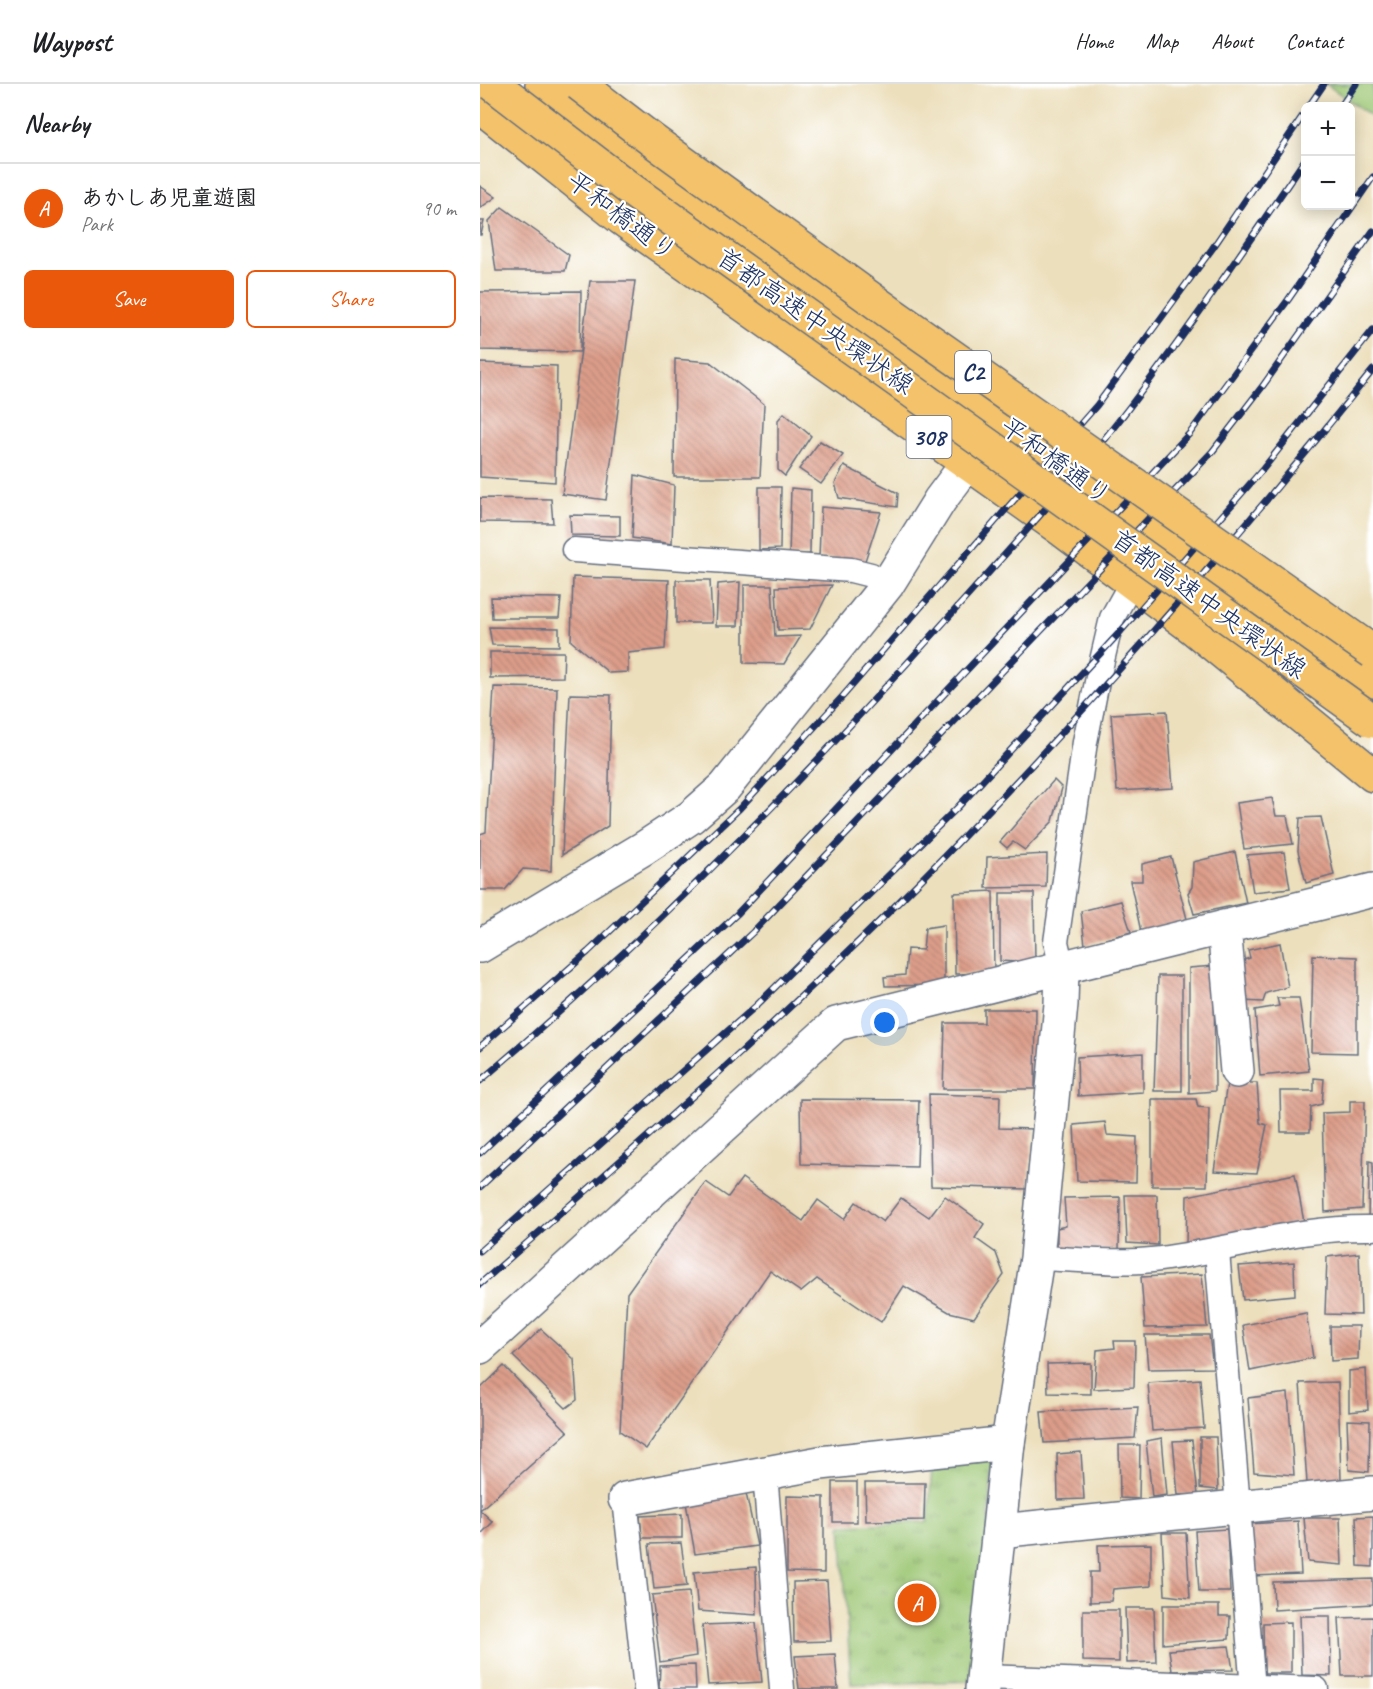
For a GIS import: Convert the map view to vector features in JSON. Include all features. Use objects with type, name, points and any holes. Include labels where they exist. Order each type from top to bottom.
[{"type":"main road","name":"首都高速中央環状線","points":[[494,84],[634,192],[1373,721]]},
{"type":"main road","name":"平和橋通り","points":[[542,84],[638,158],[1095,490],[1373,681]]},
{"type":"main road","name":"首都高速中央環状線","points":[[579,84],[652,140],[892,314],[1373,652]]},
{"type":"main road","name":"平和橋通り","points":[[480,106],[621,218],[1132,582],[1192,627],[1373,775]]},
{"type":"street","points":[[480,946],[644,848],[691,817],[725,787],[886,585],[940,500],[967,464]]},
{"type":"street","points":[[480,1347],[836,1024],[1373,890]]},
{"type":"street","points":[[1224,927],[1238,1071]]},
{"type":"street","points":[[983,1683],[1008,1443],[1037,1258],[1061,1004],[1062,968]]},
{"type":"street","points":[[625,1499],[820,1463],[1008,1443]]},
{"type":"street","points":[[999,1531],[1373,1492]]},
{"type":"lane","points":[[574,550],[851,570],[871,574],[886,585]]},
{"type":"lane","points":[[1062,968],[1056,942],[1085,742],[1112,618],[1132,582]]},
{"type":"lane","points":[[1037,1258],[1149,1261],[1218,1251],[1301,1234],[1350,1227],[1373,1228]]},
{"type":"lane","points":[[1218,1251],[1253,1688]]},
{"type":"lane","points":[[765,1473],[782,1689]]},
{"type":"lane","points":[[625,1499],[646,1689]]},
{"type":"lane","points":[[983,1683],[1316,1689]]},
{"type":"green space","points":[[1326,84],[1373,84],[1373,117],[1355,104],[1355,102]]},
{"type":"green space","points":[[993,1447],[980,1681],[851,1684],[841,1525],[928,1522],[933,1454]]},
{"type":"building","points":[[480,186],[496,197],[480,208]]},
{"type":"building","points":[[502,207],[569,255],[565,271],[496,271],[489,221]]},
{"type":"building","points":[[480,221],[484,221],[481,235],[480,235]]},
{"type":"building","points":[[590,281],[635,281],[606,500],[562,494]]},
{"type":"building","points":[[581,291],[580,352],[480,350],[480,292]]},
{"type":"building","points":[[675,359],[710,362],[764,404],[760,477],[674,477]]},
{"type":"building","points":[[480,363],[557,366],[555,482],[480,477]]},
{"type":"building","points":[[784,413],[811,436],[785,476],[778,470],[778,420]]},
{"type":"building","points":[[820,441],[843,455],[821,484],[799,469]]},
{"type":"building","points":[[844,466],[898,493],[897,507],[839,498],[835,483]]},
{"type":"building","points":[[635,475],[674,485],[672,544],[632,538]]},
{"type":"building","points":[[759,487],[781,487],[780,549],[759,550]]},
{"type":"building","points":[[791,488],[811,490],[810,554],[789,556]]},
{"type":"building","points":[[480,498],[551,499],[553,523],[480,522]]},
{"type":"building","points":[[821,507],[881,512],[864,564],[819,557]]},
{"type":"building","points":[[570,515],[620,516],[620,536],[571,535]]},
{"type":"building","points":[[573,577],[669,580],[665,649],[628,653],[628,672],[609,673],[571,641]]},
{"type":"building","points":[[676,580],[710,580],[712,623],[676,623]]},
{"type":"building","points":[[740,582],[738,626],[716,626],[718,584]]},
{"type":"building","points":[[744,585],[772,585],[775,637],[801,636],[784,664],[744,663]]},
{"type":"building","points":[[832,585],[810,629],[778,630],[776,587]]},
{"type":"building","points":[[491,597],[561,598],[559,618],[492,618]]},
{"type":"building","points":[[489,627],[559,628],[559,646],[492,645]]},
{"type":"building","points":[[490,652],[564,652],[563,677],[490,678]]},
{"type":"building","points":[[494,687],[557,688],[551,871],[523,869],[505,890],[480,890],[480,834],[486,832]]},
{"type":"building","points":[[570,694],[611,695],[608,826],[562,855]]},
{"type":"building","points":[[1167,711],[1173,788],[1117,791],[1111,714]]},
{"type":"building","points":[[1054,780],[1062,788],[1053,821],[1025,850],[1013,842],[1007,848],[1000,842]]},
{"type":"building","points":[[1272,798],[1276,816],[1287,816],[1293,844],[1244,849],[1237,803]]},
{"type":"building","points":[[1321,817],[1334,875],[1306,883],[1298,851],[1300,818]]},
{"type":"building","points":[[1235,852],[1246,903],[1194,914],[1188,893],[1192,887],[1193,862]]},
{"type":"building","points":[[1284,852],[1290,888],[1253,892],[1247,855]]},
{"type":"building","points":[[1047,854],[1046,887],[986,888],[987,857]]},
{"type":"building","points":[[1171,857],[1187,919],[1141,932],[1130,881],[1142,881],[1142,864]]},
{"type":"building","points":[[993,891],[994,973],[955,974],[954,893]]},
{"type":"building","points":[[1000,893],[1034,893],[1035,963],[1000,961]]},
{"type":"building","points":[[1121,901],[1131,932],[1085,945],[1081,911]]},
{"type":"building","points":[[944,925],[944,985],[885,986],[884,977],[905,975],[907,949],[923,950],[925,928]]},
{"type":"building","points":[[1280,943],[1288,987],[1266,993],[1263,1002],[1242,1001],[1237,962],[1250,958],[1248,950]]},
{"type":"building","points":[[1313,955],[1357,957],[1357,1053],[1311,1052]]},
{"type":"building","points":[[1214,966],[1215,1091],[1189,1093],[1189,968]]},
{"type":"building","points":[[1158,976],[1182,976],[1182,1091],[1154,1091]]},
{"type":"building","points":[[1277,998],[1299,998],[1309,1071],[1260,1076],[1255,1010],[1279,1006]]},
{"type":"building","points":[[984,1009],[1036,1009],[1035,1089],[943,1089],[945,1023],[984,1023]]},
{"type":"building","points":[[1143,1053],[1143,1092],[1078,1096],[1077,1057]]},
{"type":"building","points":[[1314,1078],[1324,1079],[1322,1104],[1311,1107],[1310,1132],[1281,1132],[1280,1091],[1314,1091]]},
{"type":"building","points":[[1227,1083],[1257,1083],[1260,1123],[1267,1125],[1257,1173],[1214,1171]]},
{"type":"building","points":[[929,1094],[1000,1096],[999,1128],[1033,1129],[1028,1189],[931,1186]]},
{"type":"building","points":[[800,1099],[919,1100],[917,1167],[801,1164]]},
{"type":"building","points":[[1152,1099],[1196,1099],[1198,1107],[1209,1108],[1207,1186],[1152,1186]]},
{"type":"building","points":[[1350,1101],[1365,1101],[1362,1209],[1325,1212],[1322,1113],[1350,1112]]},
{"type":"building","points":[[1105,1122],[1107,1135],[1137,1137],[1136,1182],[1077,1181],[1074,1125]]},
{"type":"building","points":[[1369,1161],[1373,1162],[1373,1224],[1368,1224]]},
{"type":"building","points":[[1295,1174],[1304,1222],[1186,1245],[1187,1196]]},
{"type":"building","points":[[742,1178],[803,1221],[818,1200],[844,1219],[856,1202],[883,1222],[901,1198],[929,1217],[945,1196],[984,1224],[975,1238],[996,1253],[1004,1275],[974,1318],[949,1312],[904,1286],[881,1322],[817,1279],[801,1292],[770,1271],[646,1449],[620,1431],[627,1293],[706,1182],[728,1197]]},
{"type":"building","points":[[1125,1195],[1157,1195],[1158,1245],[1127,1243]]},
{"type":"building","points":[[1120,1197],[1119,1250],[1057,1251],[1057,1228],[1066,1226],[1064,1198]]},
{"type":"building","points":[[1359,1253],[1361,1315],[1325,1314],[1327,1257]]},
{"type":"building","points":[[1294,1262],[1295,1295],[1243,1300],[1239,1266]]},
{"type":"building","points":[[1202,1274],[1207,1327],[1145,1328],[1141,1277]]},
{"type":"building","points":[[1306,1313],[1313,1358],[1250,1371],[1243,1325]]},
{"type":"building","points":[[1330,1326],[1359,1326],[1358,1359],[1331,1361]]},
{"type":"building","points":[[541,1329],[574,1359],[577,1400],[566,1408],[513,1356]]},
{"type":"building","points":[[1145,1335],[1209,1335],[1213,1368],[1148,1369]]},
{"type":"building","points":[[1114,1341],[1135,1341],[1134,1387],[1094,1389],[1097,1350],[1115,1348]]},
{"type":"building","points":[[1091,1363],[1091,1394],[1048,1393],[1047,1364]]},
{"type":"building","points":[[504,1366],[568,1432],[480,1510],[480,1389]]},
{"type":"building","points":[[1366,1369],[1368,1410],[1349,1412],[1349,1371]]},
{"type":"building","points":[[1200,1379],[1204,1428],[1152,1431],[1148,1383]]},
{"type":"building","points":[[1338,1382],[1341,1480],[1307,1483],[1300,1383]]},
{"type":"building","points":[[1288,1393],[1294,1475],[1254,1472],[1248,1398]]},
{"type":"building","points":[[1138,1407],[1135,1438],[1044,1443],[1041,1412]]},
{"type":"building","points":[[1347,1420],[1370,1421],[1369,1472],[1349,1470]]},
{"type":"building","points":[[1200,1437],[1216,1437],[1218,1490],[1200,1488]]},
{"type":"building","points":[[1162,1438],[1167,1495],[1152,1497],[1146,1441]]},
{"type":"building","points":[[1192,1440],[1198,1495],[1178,1495],[1173,1441]]},
{"type":"building","points":[[1119,1445],[1140,1445],[1139,1499],[1120,1498]]},
{"type":"building","points":[[1081,1452],[1084,1499],[1058,1500],[1057,1454]]},
{"type":"building","points":[[833,1482],[857,1482],[857,1522],[833,1522]]},
{"type":"building","points":[[865,1483],[925,1483],[924,1520],[866,1521]]},
{"type":"building","points":[[746,1493],[757,1546],[695,1554],[686,1503]]},
{"type":"building","points":[[787,1496],[824,1497],[824,1573],[787,1572]]},
{"type":"building","points":[[480,1510],[493,1522],[480,1535]]},
{"type":"building","points":[[682,1514],[682,1538],[642,1538],[640,1516]]},
{"type":"building","points":[[1373,1516],[1373,1567],[1358,1566],[1356,1517]]},
{"type":"building","points":[[1304,1518],[1340,1518],[1342,1565],[1308,1562]]},
{"type":"building","points":[[1298,1521],[1301,1574],[1253,1576],[1248,1524]]},
{"type":"building","points":[[1227,1529],[1230,1592],[1199,1592],[1195,1531]]},
{"type":"building","points":[[1162,1533],[1186,1533],[1190,1598],[1165,1595]]},
{"type":"building","points":[[681,1543],[687,1586],[654,1589],[649,1544]]},
{"type":"building","points":[[1151,1544],[1151,1586],[1113,1589],[1111,1601],[1090,1602],[1090,1572],[1099,1572],[1098,1545]]},
{"type":"building","points":[[756,1567],[757,1615],[698,1611],[694,1572]]},
{"type":"building","points":[[1373,1579],[1373,1604],[1274,1610],[1273,1582]]},
{"type":"building","points":[[827,1581],[831,1641],[794,1642],[793,1582]]},
{"type":"building","points":[[689,1592],[696,1656],[660,1662],[652,1595]]},
{"type":"building","points":[[1163,1605],[1219,1605],[1219,1616],[1230,1616],[1229,1639],[1163,1644]]},
{"type":"building","points":[[1125,1608],[1154,1608],[1156,1662],[1127,1663]]},
{"type":"building","points":[[1083,1610],[1119,1610],[1119,1662],[1083,1661]]},
{"type":"building","points":[[1300,1616],[1330,1616],[1331,1676],[1302,1675]]},
{"type":"building","points":[[1373,1617],[1373,1676],[1342,1676],[1339,1618]]},
{"type":"building","points":[[1291,1622],[1291,1673],[1264,1673],[1263,1623]]},
{"type":"building","points":[[756,1623],[762,1682],[708,1685],[702,1625]]},
{"type":"building","points":[[1229,1646],[1233,1670],[1172,1671],[1169,1650]]},
{"type":"building","points":[[835,1654],[838,1689],[799,1689],[795,1656]]},
{"type":"building","points":[[695,1665],[696,1689],[659,1689],[660,1666]]},
{"type":"railway","points":[[1312,102],[1324,84]]},
{"type":"railway","points":[[1344,102],[1356,84]]},
{"type":"railway","points":[[480,1047],[588,952],[740,808],[843,696],[1097,405],[1212,249],[1301,118]]},
{"type":"railway","points":[[480,1081],[659,919],[773,806],[883,690],[1007,552],[1121,418],[1301,165]]},
{"type":"railway","points":[[480,1153],[737,914],[1190,433],[1288,300],[1373,177]]},
{"type":"railway","points":[[480,1187],[753,932],[1212,452],[1262,387],[1373,231]]},
{"type":"railway","points":[[480,1251],[757,1005],[958,807],[1121,631],[1263,469],[1373,330]]},
{"type":"railway","points":[[480,1284],[789,1008],[966,834],[1072,722],[1175,607],[1373,370]]},
{"type":"place","name":"あかしあ児童遊園","points":[[917,1603]]}]
